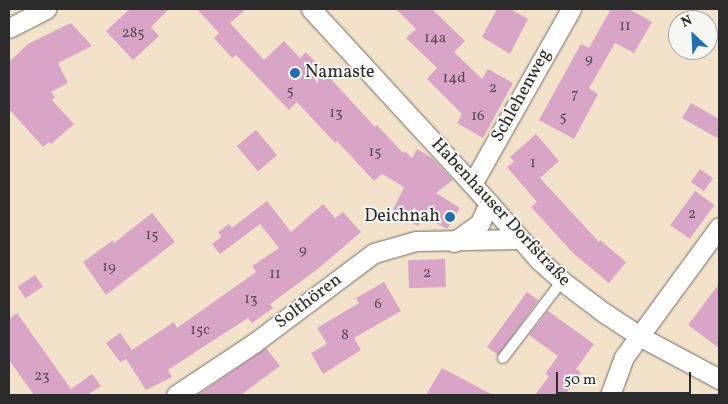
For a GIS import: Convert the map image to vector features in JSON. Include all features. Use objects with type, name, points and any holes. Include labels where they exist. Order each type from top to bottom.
[{"type":"street","points":[[9,28],[46,9]]},
{"type":"street","name":"Habenhauser Dorfstraße","points":[[311,9],[520,239],[562,282],[640,337],[719,379]]},
{"type":"street","name":"Schlehenweg","points":[[472,184],[571,9]]},
{"type":"street","points":[[454,242],[480,223],[489,203]]},
{"type":"street","points":[[610,395],[624,357],[719,227]]},
{"type":"street","name":"Solthören","points":[[176,395],[198,383],[374,254],[416,241],[454,242],[520,239]]},
{"type":"lane","points":[[502,358],[562,282]]},
{"type":"building","points":[[130,9],[169,9],[151,27],[159,36],[133,60],[106,31]]},
{"type":"building","points":[[197,9],[246,9],[230,23],[264,60],[284,41],[300,58],[306,52],[375,127],[377,125],[403,153],[405,151],[412,158],[417,149],[432,158],[453,180],[436,193],[460,208],[447,229],[423,216],[418,226],[392,212],[404,187],[382,174],[374,181],[297,102],[289,110],[236,55],[232,58],[214,38],[219,33]]},
{"type":"building","points":[[396,9],[432,9],[465,41],[454,52],[482,79],[488,69],[513,83],[483,138],[457,123],[462,114],[427,79],[437,68],[406,38],[416,29]]},
{"type":"building","points":[[497,9],[510,9],[528,19],[510,54],[482,37]]},
{"type":"building","points":[[611,9],[629,9],[652,22],[634,53],[615,43],[589,88],[598,94],[574,139],[539,120],[581,44],[589,48]]},
{"type":"building","points":[[71,23],[92,46],[58,63],[68,83],[51,92],[55,97],[52,100],[74,124],[51,144],[49,142],[43,147],[9,109],[9,62],[28,44]]},
{"type":"building","points":[[691,103],[719,119],[719,139],[682,118]]},
{"type":"building","points":[[256,130],[277,155],[258,171],[237,146]]},
{"type":"building","points":[[536,134],[559,161],[540,178],[599,242],[600,240],[626,262],[609,283],[573,253],[531,207],[537,202],[507,167],[514,162],[510,157]]},
{"type":"building","points":[[700,169],[713,178],[704,191],[691,182]]},
{"type":"building","points":[[695,191],[714,205],[690,239],[670,225]]},
{"type":"building","points":[[267,201],[291,232],[323,204],[335,218],[343,212],[361,232],[319,268],[270,304],[273,308],[252,323],[248,318],[203,347],[168,370],[172,377],[146,390],[126,359],[120,362],[106,343],[120,333],[132,350],[174,322],[177,328],[256,272],[252,266],[279,248],[260,224],[220,254],[212,244],[221,237],[218,232],[229,224],[232,228]]},
{"type":"building","points":[[152,213],[175,242],[106,295],[83,262],[113,240],[114,243]]},
{"type":"building","points":[[445,259],[446,287],[409,288],[408,260]]},
{"type":"building","points":[[35,275],[43,287],[25,298],[18,287]]},
{"type":"building","points":[[384,282],[401,311],[354,338],[361,350],[323,374],[311,353],[327,344],[317,328],[359,303],[356,298]]},
{"type":"building","points":[[719,284],[719,348],[688,325]]},
{"type":"building","points":[[527,292],[538,300],[498,355],[487,347]]},
{"type":"building","points":[[548,311],[594,344],[576,369],[581,373],[565,395],[535,395],[549,376],[545,374],[558,356],[529,335]]},
{"type":"building","points":[[17,313],[71,389],[92,374],[101,386],[87,395],[34,395],[9,360],[9,319]]},
{"type":"building","points":[[266,348],[280,366],[241,395],[198,395]]},
{"type":"building","points":[[442,368],[493,395],[426,395]]},
{"type":"place","name":"Namaste","points":[[295,73]]},
{"type":"place","name":"Deichnah","points":[[450,217]]}]
